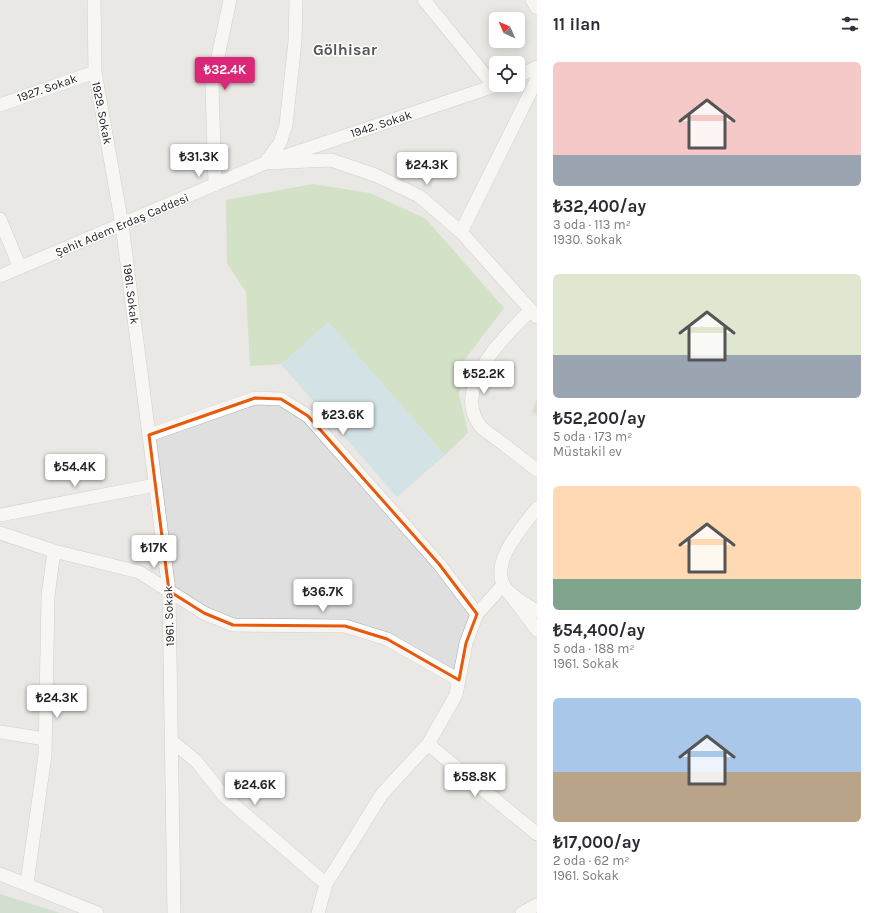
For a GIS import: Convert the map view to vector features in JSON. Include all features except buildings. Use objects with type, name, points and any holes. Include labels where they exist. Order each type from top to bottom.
[{"type":"street","name":"1929. Sokak","points":[[94,0],[95,72],[122,226]]},
{"type":"street","points":[[214,185],[212,85],[230,0]]},
{"type":"street","name":"Şehit Adem Erdaş Caddesi","points":[[0,276],[122,226],[265,163],[280,143],[286,125],[295,41],[296,0]]},
{"type":"street","points":[[424,0],[489,78]]},
{"type":"street","points":[[532,0],[537,8]]},
{"type":"street","points":[[525,73],[537,67]]},
{"type":"street","name":"1927. Sokak","points":[[0,104],[95,72]]},
{"type":"street","points":[[461,232],[537,80]]},
{"type":"street","name":"1942. Sokak","points":[[265,163],[489,88]]},
{"type":"street","points":[[265,163],[331,160],[375,175],[420,196],[461,232],[534,314],[506,334],[481,370],[472,391],[471,406],[481,427],[537,470]]},
{"type":"street","points":[[0,218],[20,268]]},
{"type":"street","name":"1961. Sokak","points":[[122,226],[169,591],[173,742],[174,913]]},
{"type":"street","points":[[149,435],[255,398],[281,399],[308,416],[439,564],[477,614]]},
{"type":"street","points":[[0,515],[155,485]]},
{"type":"street","points":[[537,508],[505,552],[501,565],[503,585],[537,630]]},
{"type":"street","points":[[0,533],[54,551],[139,572],[204,613],[233,625],[345,626],[387,639],[459,680]]},
{"type":"street","points":[[27,883],[45,754],[48,596],[54,551]]},
{"type":"street","points":[[318,913],[326,884],[382,794],[428,744],[456,695],[466,643],[477,614],[503,585]]},
{"type":"street","points":[[503,585],[523,604],[537,611]]},
{"type":"street","points":[[0,732],[45,739]]},
{"type":"street","points":[[173,742],[196,761],[224,796],[326,884]]},
{"type":"street","points":[[428,744],[537,834]]},
{"type":"street","points":[[0,874],[27,883],[97,913]]},
{"type":"street","points":[[522,913],[537,905]]},
{"type":"highlighted area","points":[[255,398],[281,399],[308,416],[439,564],[477,614],[466,643],[459,680],[387,639],[345,626],[233,625],[204,613],[169,591],[149,435]]},
{"type":"shaded area","points":[[0,0],[537,0],[537,913],[0,913]]},
{"type":"green space","points":[[313,184],[370,193],[426,219],[504,308],[463,362],[459,394],[468,433],[445,455],[329,323],[281,364],[250,366],[246,292],[227,263],[226,200]]},
{"type":"green space","points":[[0,894],[60,913],[0,913]]},
{"type":"water","points":[[328,322],[445,455],[397,497],[281,364]]},
{"type":"district","name":"Gölhisar","points":[[345,49]]}]
